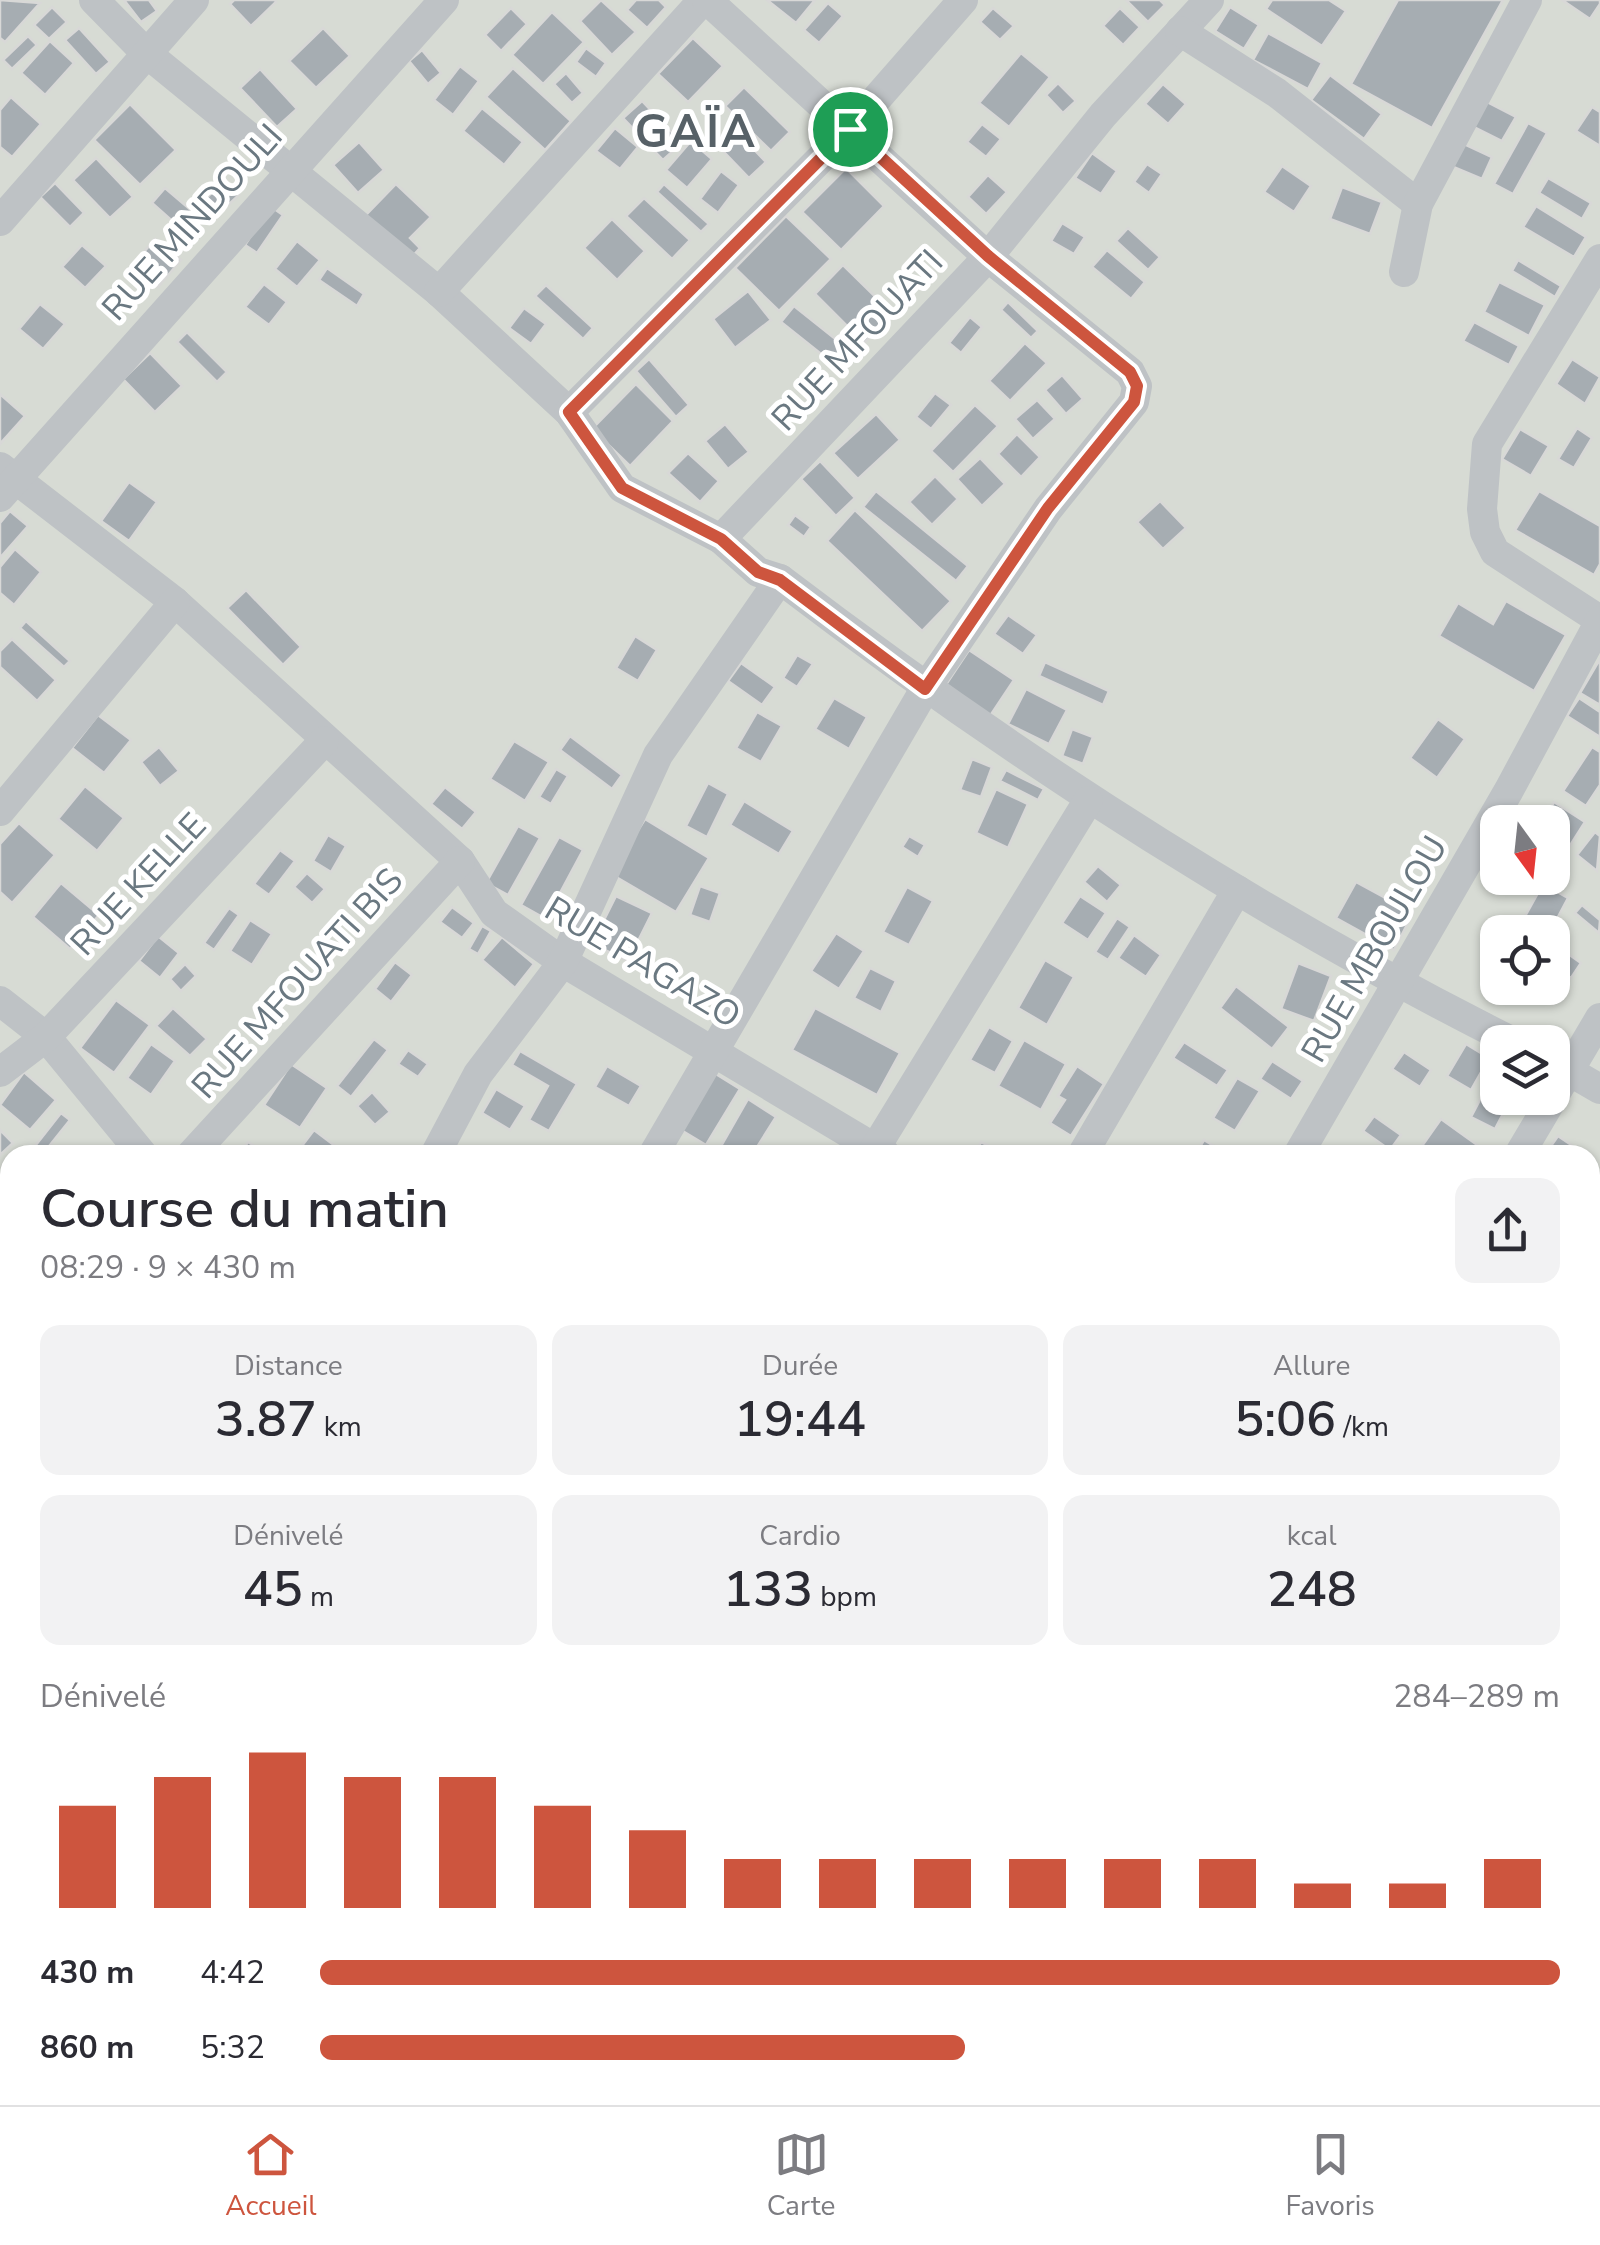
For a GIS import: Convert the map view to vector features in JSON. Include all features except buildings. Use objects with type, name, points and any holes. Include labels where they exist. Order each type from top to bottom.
[{"type":"street","points":[[94,0],[144,52],[439,292],[569,412],[622,488],[726,542],[758,572],[780,580],[925,689],[1014,746],[1088,801],[1398,984],[1480,1025]]},
{"type":"street","points":[[0,221],[144,52],[194,0]]},
{"type":"street","name":"RUE MINDOULI","points":[[5,481],[444,0]]},
{"type":"street","points":[[439,292],[705,0],[988,256],[1130,372],[1137,386],[1134,402],[1048,508],[925,689],[660,1145]]},
{"type":"street","points":[[569,412],[850,129],[963,0]]},
{"type":"street","name":"RUE MFOUATI","points":[[726,542],[988,256],[1103,115],[1209,0]]},
{"type":"street","points":[[1404,272],[1418,204],[1527,0]]},
{"type":"street","points":[[1180,32],[1277,93],[1418,204]]},
{"type":"street","points":[[1600,258],[1487,444],[1482,509],[1485,532],[1495,552],[1600,620]]},
{"type":"street","name":"RUE PAGAZO","points":[[5,481],[176,602],[389,801],[460,861],[494,913],[564,962],[718,1050],[866,1145]]},
{"type":"street","points":[[440,1145],[478,1074],[564,962],[658,755],[780,580]]},
{"type":"street","points":[[0,811],[176,602]]},
{"type":"street","name":"RUE MBOULOU","points":[[1304,1145],[1600,620]]},
{"type":"street","name":"RUE KELLE","points":[[0,1072],[46,1037],[324,741]]},
{"type":"street","points":[[883,1145],[1088,801]]},
{"type":"street","name":"RUE MFOUATI BIS","points":[[199,1145],[460,861]]},
{"type":"street","points":[[1088,1145],[1237,890]]},
{"type":"street","points":[[0,1001],[46,1037],[135,1145]]},
{"type":"street","points":[[1570,1056],[1600,1018]]},
{"type":"street","points":[[1570,1071],[1600,1089]]},
{"type":"street","points":[[1524,1145],[1538,1115]]},
{"type":"shaded area","points":[[0,0],[1600,0],[1600,1145],[0,1145]]},
{"type":"district","name":"GAÏA","points":[[696,131]]},
{"type":"route","points":[[850,129],[988,256],[1130,372],[1137,386],[1134,402],[1048,508],[925,689],[780,580],[758,572],[721,539],[622,488],[569,412],[850,129]]}]
